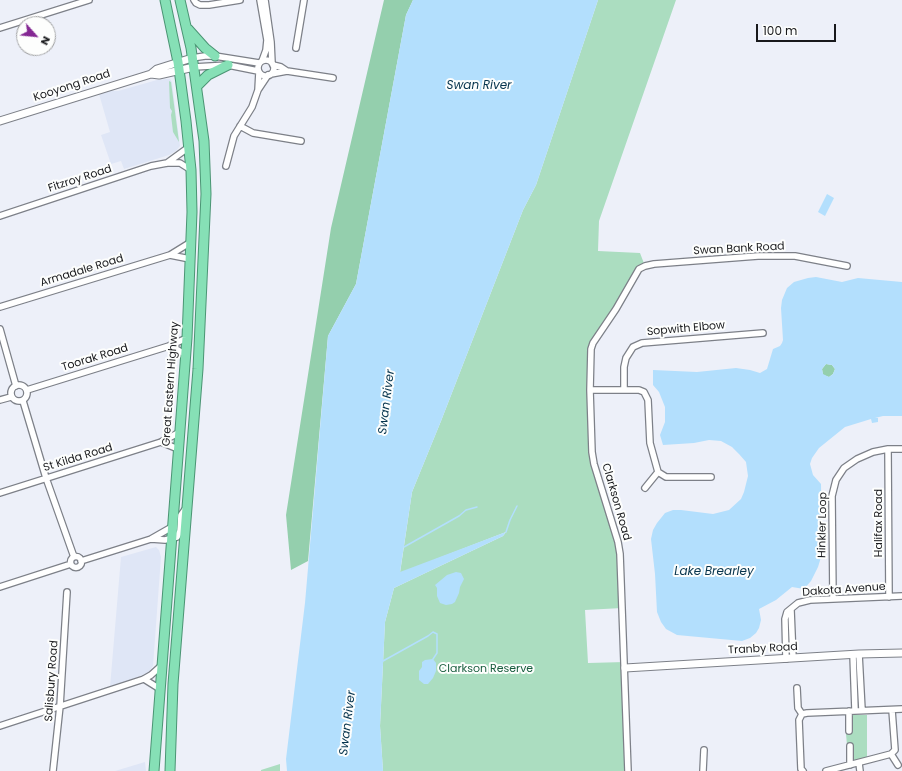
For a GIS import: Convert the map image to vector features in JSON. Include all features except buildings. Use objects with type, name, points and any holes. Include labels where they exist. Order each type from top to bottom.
[{"type":"highway","name":"Great Eastern Highway","points":[[154,771],[186,355],[191,242],[191,170],[189,147],[179,66],[165,0]]},
{"type":"highway","points":[[170,771],[173,684],[198,369],[206,194],[204,140],[197,86],[187,28],[180,0]]},
{"type":"highway","points":[[187,28],[205,48],[215,56]]},
{"type":"highway","points":[[197,86],[208,75],[228,65]]},
{"type":"street","points":[[0,28],[89,0]]},
{"type":"street","points":[[194,0],[200,5],[240,0]]},
{"type":"street","points":[[258,90],[260,62],[266,50],[267,40],[260,0]]},
{"type":"street","points":[[226,166],[233,140],[252,107],[258,90],[273,70],[271,42],[264,0]]},
{"type":"street","points":[[296,48],[304,0]]},
{"type":"street","points":[[193,63],[215,56],[260,62],[267,60],[287,71]]},
{"type":"street","points":[[193,63],[228,65],[259,71],[263,75],[287,71],[333,78]]},
{"type":"street","name":"Kooyong Road","points":[[0,121],[151,74],[159,75],[179,66],[193,63]]},
{"type":"street","points":[[240,126],[253,132],[301,141]]},
{"type":"street","name":"Fitzroy Road","points":[[167,163],[189,147]]},
{"type":"street","name":"Fitzroy Road","points":[[0,216],[151,166],[167,163],[180,163],[191,170]]},
{"type":"street","name":"Armadale Road","points":[[0,307],[170,255],[191,242]]},
{"type":"street","name":"Armadale Road","points":[[170,255],[190,259]]},
{"type":"street","name":"Swan Bank Road","points":[[654,264],[758,256],[795,256],[847,266]]},
{"type":"street","name":"Clarkson Road","points":[[628,771],[620,554],[618,542],[594,464],[592,452],[590,390],[591,349],[593,343],[616,310],[639,269],[654,264]]},
{"type":"street","points":[[0,329],[16,386]]},
{"type":"street","name":"Sopwith Elbow","points":[[624,390],[624,367],[626,358],[633,347],[642,343],[763,333]]},
{"type":"street","name":"Toorak Road","points":[[27,390],[169,346],[187,338]]},
{"type":"street","points":[[169,346],[186,355]]},
{"type":"street","points":[[16,386],[24,386],[27,390],[27,398],[23,401],[19,402],[11,397],[12,388],[16,386]]},
{"type":"street","points":[[590,390],[638,390],[644,392],[648,400],[650,443],[658,472],[666,477],[711,477]]},
{"type":"street","points":[[0,400],[11,397]]},
{"type":"street","points":[[23,401],[46,478],[74,556]]},
{"type":"street","name":"St Kilda Road","points":[[0,493],[161,442],[180,432]]},
{"type":"street","points":[[161,442],[178,449]]},
{"type":"street","name":"Hinkler Loop","points":[[833,599],[832,496],[836,480],[844,468],[858,458],[873,452],[888,449],[902,449]]},
{"type":"street","name":"Halifax Road","points":[[888,449],[889,597]]},
{"type":"street","points":[[645,488],[658,472]]},
{"type":"street","points":[[151,539],[165,540],[177,537],[181,515],[187,507]]},
{"type":"street","points":[[81,561],[151,539],[172,527]]},
{"type":"street","points":[[74,556],[79,557],[81,561]]},
{"type":"street","points":[[70,564],[71,559],[74,556]]},
{"type":"street","points":[[0,587],[70,564],[78,567],[81,564],[81,561]]},
{"type":"street","name":"Salisbury Road","points":[[54,771],[60,706],[67,592]]},
{"type":"street","name":"Dakota Avenue","points":[[789,658],[791,610],[798,603],[803,601],[902,596]]},
{"type":"street","name":"Tranby Road","points":[[625,668],[902,653]]},
{"type":"street","points":[[856,655],[862,710]]},
{"type":"street","points":[[849,731],[856,655]]},
{"type":"street","points":[[0,726],[144,679],[152,675],[161,666]]},
{"type":"street","points":[[144,679],[160,689]]},
{"type":"street","points":[[797,688],[798,708],[802,714]]},
{"type":"street","points":[[802,714],[852,710],[902,709]]},
{"type":"street","points":[[892,710],[894,750],[892,754],[898,765]]},
{"type":"street","points":[[802,714],[799,720],[801,769],[803,771]]},
{"type":"street","points":[[850,746],[850,765]]},
{"type":"street","points":[[702,771],[704,750]]},
{"type":"street","points":[[826,771],[892,754]]},
{"type":"street","points":[[859,763],[860,771]]},
{"type":"shaded area","points":[[170,79],[172,82],[180,146],[176,151],[169,155],[124,169],[121,161],[111,164],[101,135],[110,132],[99,94],[118,91],[157,80]]},
{"type":"shaded area","points":[[156,547],[159,550],[161,557],[153,666],[148,673],[110,687],[121,557]]},
{"type":"shaded area","points":[[145,762],[146,771],[115,771]]},
{"type":"green space","points":[[384,0],[413,0],[406,15],[356,284],[328,336],[308,561],[291,570],[286,515],[331,228]]},
{"type":"green space","name":"Clarkson Reserve","points":[[598,0],[676,0],[599,221],[598,251],[640,253],[645,266],[639,269],[592,343],[590,451],[618,542],[622,608],[585,610],[588,663],[625,662],[628,771],[383,771],[380,726],[385,622],[394,588],[503,536],[506,532],[400,573],[412,492],[523,210],[536,185]]},
{"type":"green space","points":[[169,81],[171,82],[179,142],[173,132]]},
{"type":"green space","points":[[826,364],[832,365],[835,369],[833,374],[829,377],[823,375],[822,369]]},
{"type":"green space","points":[[851,715],[867,715],[867,760],[853,762],[851,745],[847,745],[846,734],[851,733]]},
{"type":"green space","points":[[280,764],[280,771],[261,771],[261,770]]},
{"type":"water","name":"Swan River","points":[[413,0],[598,0],[536,185],[523,210],[412,492],[400,572],[506,532],[503,536],[394,588],[385,622],[380,726],[383,771],[287,771],[286,759],[305,603],[328,336],[356,284],[406,15]]},
{"type":"water","points":[[827,194],[834,198],[825,216],[818,212]]},
{"type":"water","name":"Lake Brearley","points":[[816,277],[842,282],[858,278],[902,282],[902,416],[883,416],[875,418],[878,418],[878,422],[872,423],[871,419],[845,427],[819,448],[812,458],[810,464],[813,475],[821,484],[822,554],[818,567],[811,581],[804,589],[792,587],[776,600],[759,609],[761,620],[759,628],[750,638],[742,641],[677,635],[666,629],[657,612],[651,539],[653,530],[665,513],[673,510],[713,514],[729,510],[741,499],[748,476],[746,462],[732,447],[721,441],[709,440],[694,443],[663,445],[660,435],[665,422],[665,407],[659,392],[653,385],[653,370],[697,372],[736,368],[760,373],[767,369],[773,349],[780,346],[783,340],[781,308],[782,300],[787,288],[794,282]],"holes":[[[826,364],[832,365],[835,369],[833,374],[829,377],[823,374],[822,369]]]},
{"type":"water","points":[[456,572],[461,573],[464,579],[455,602],[446,605],[440,603],[435,585],[447,575]]},
{"type":"water","points":[[433,659],[436,663],[436,671],[428,684],[424,684],[419,680],[419,671],[422,667],[422,662]]},
{"type":"waterway","points":[[506,532],[517,506]]},
{"type":"waterway","points":[[404,547],[459,516],[466,510],[477,507]]},
{"type":"waterway","points":[[383,661],[433,632],[437,634],[437,653],[433,659]]}]
